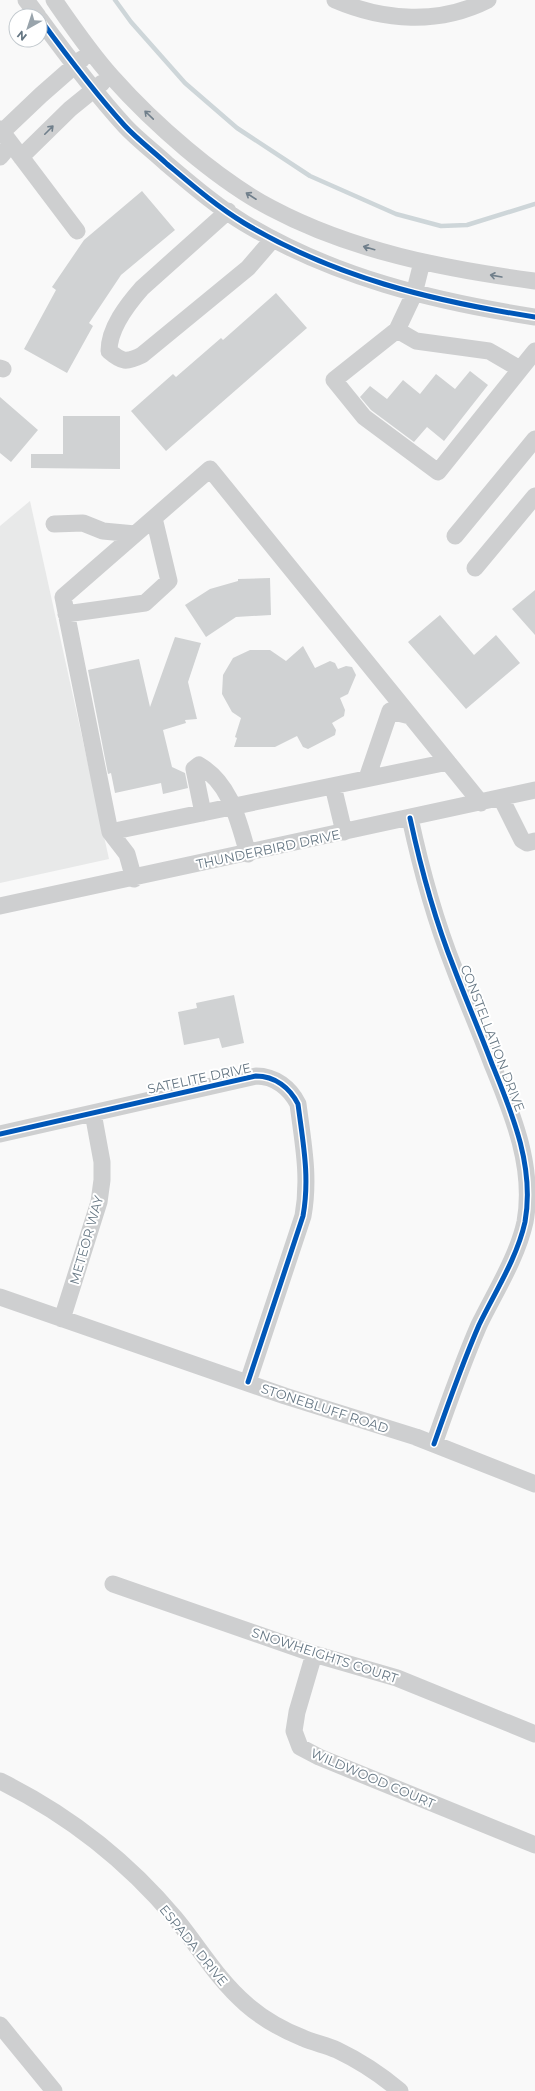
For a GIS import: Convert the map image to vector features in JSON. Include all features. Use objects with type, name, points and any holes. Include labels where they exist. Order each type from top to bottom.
[{"type":"street","points":[[54,0],[111,76],[151,117],[195,155],[241,189],[269,207],[350,243],[422,262],[535,281]]},
{"type":"street","points":[[335,0],[365,11],[393,17],[414,18],[460,11],[488,0]]},
{"type":"street","points":[[48,30],[93,91],[126,127],[198,190],[243,222],[277,241],[324,263],[414,294],[458,304],[535,318]]},
{"type":"street","points":[[0,157],[9,141],[74,66],[92,52]]},
{"type":"street","points":[[9,141],[70,109],[111,76]]},
{"type":"street","points":[[9,141],[77,231]]},
{"type":"street","points":[[228,212],[142,288],[130,301],[109,339],[109,351],[118,359],[131,361],[142,355],[248,268],[277,241],[296,220]]},
{"type":"street","points":[[422,262],[414,294],[397,330],[334,380],[364,417],[438,472],[535,351]]},
{"type":"street","points":[[397,330],[416,341],[489,351],[520,369]]},
{"type":"street","points":[[455,536],[535,439]]},
{"type":"street","points":[[134,879],[127,854],[110,832],[63,598],[210,469],[481,802]]},
{"type":"street","points":[[475,568],[535,496]]},
{"type":"street","points":[[66,614],[145,603],[169,581],[154,518]]},
{"type":"street","points":[[54,524],[83,523],[103,531],[135,534]]},
{"type":"street","points":[[367,778],[390,711],[410,716]]},
{"type":"street","points":[[110,832],[448,762]]},
{"type":"street","points":[[203,812],[194,777],[194,769],[199,765],[207,770],[226,793],[234,806],[248,854]]},
{"type":"street","points":[[333,786],[344,832]]},
{"type":"street","name":"THUNDERBIRD DRIVE","points":[[0,906],[134,879],[535,790]]},
{"type":"street","points":[[501,798],[522,840],[527,843],[535,841]]},
{"type":"street","name":"CONSTELLATION DRIVE","points":[[410,818],[418,856],[440,931],[503,1090],[523,1148],[528,1176],[525,1221],[518,1245],[476,1333],[457,1377],[434,1444]]},
{"type":"street","name":"SATELITE DRIVE","points":[[0,1134],[256,1076],[274,1080],[285,1086],[294,1096],[298,1104],[308,1174],[307,1193],[304,1216],[248,1382]]},
{"type":"street","name":"METEOR WAY","points":[[62,1319],[99,1202],[102,1180],[102,1162],[93,1113]]},
{"type":"street","name":"STONEBLUFF ROAD","points":[[0,1297],[434,1444],[535,1484]]},
{"type":"street","name":"SNOWHEIGHTS COURT","points":[[114,1584],[314,1654],[397,1678],[535,1734]]},
{"type":"street","name":"WILDWOOD COURT","points":[[314,1654],[297,1712],[294,1731],[300,1747],[319,1757],[535,1845]]},
{"type":"street","name":"ESPADA DRIVE","points":[[0,1782],[65,1818],[134,1874],[175,1918],[226,1986],[247,2005],[282,2029],[335,2050],[360,2062],[381,2075],[400,2091]]},
{"type":"street","points":[[0,2025],[54,2091]]},
{"type":"shaded area","points":[[30,501],[109,859],[0,883],[0,526]]},
{"type":"building","points":[[142,191],[175,230],[121,275],[89,323],[93,326],[67,373],[24,349],[56,290],[52,287],[84,240]]},
{"type":"building","points":[[276,293],[307,328],[166,451],[131,411],[173,374],[176,377],[221,338],[223,340]]},
{"type":"building","points":[[470,371],[488,385],[444,441],[427,427],[414,442],[371,410],[360,397],[370,386],[387,399],[403,380],[420,394],[436,374],[455,389]]},
{"type":"building","points":[[0,397],[38,430],[11,462],[0,453]]},
{"type":"building","points":[[63,416],[120,416],[120,469],[31,468],[31,454],[63,454]]},
{"type":"building","points":[[270,578],[271,615],[236,617],[206,637],[185,605],[210,589],[238,581],[238,579]]},
{"type":"building","points":[[535,590],[535,635],[512,609]]},
{"type":"building","points":[[440,615],[474,655],[496,635],[520,663],[466,709],[408,642]]},
{"type":"building","points":[[175,637],[201,643],[188,682],[197,719],[185,720],[186,723],[163,730],[172,767],[185,773],[188,788],[163,794],[161,783],[115,793],[111,773],[108,774],[88,670],[139,659],[150,707]]},
{"type":"building","points":[[303,646],[315,668],[330,661],[335,663],[338,669],[346,666],[352,667],[356,675],[348,694],[340,698],[345,710],[344,716],[332,723],[336,730],[335,735],[308,749],[303,747],[297,736],[275,747],[234,747],[237,738],[235,737],[241,718],[232,712],[222,694],[223,675],[233,658],[250,650],[270,650],[286,661]]},
{"type":"building","points":[[234,995],[244,1043],[222,1048],[219,1038],[184,1045],[178,1012],[197,1008],[196,1003]]},
{"type":"waterway","points":[[115,0],[131,22],[185,83],[237,128],[310,176],[396,214],[441,226],[467,225],[535,204]]},
{"type":"cycle path","points":[[48,30],[92,87],[130,131],[204,195],[244,223],[278,242],[313,258],[348,272],[385,284],[459,303],[535,317]]},
{"type":"cycle path","points":[[410,818],[424,875],[447,950],[514,1121],[520,1141],[527,1181],[525,1222],[517,1249],[479,1325],[455,1384],[434,1444]]},
{"type":"cycle path","points":[[0,1134],[256,1076],[269,1078],[286,1088],[298,1104],[304,1146],[306,1174],[305,1202],[303,1216],[248,1382]]}]
